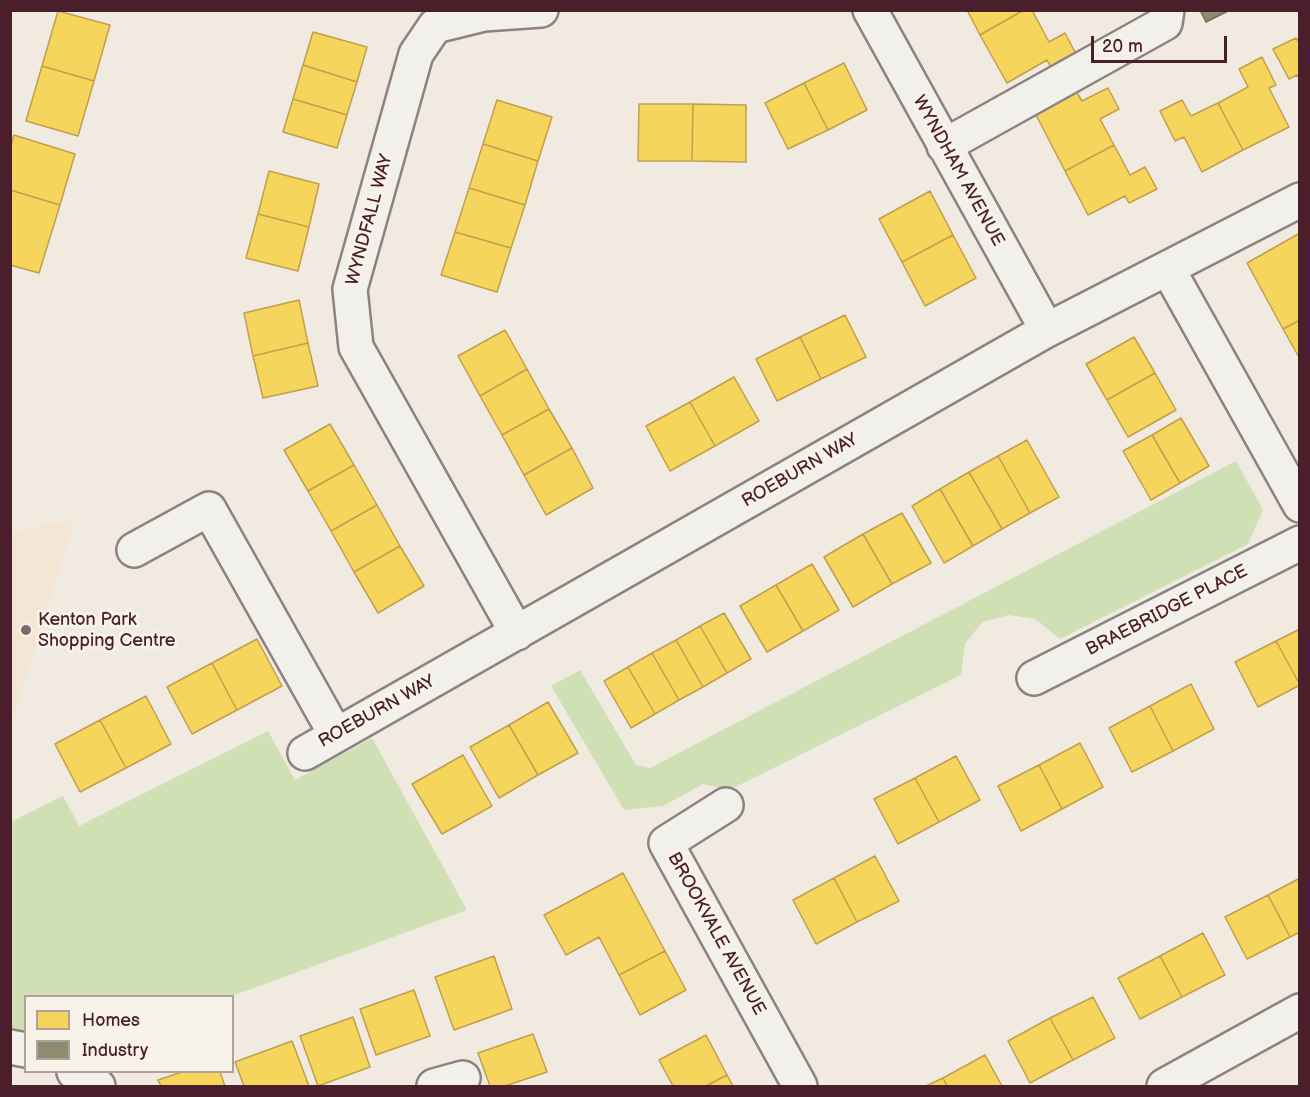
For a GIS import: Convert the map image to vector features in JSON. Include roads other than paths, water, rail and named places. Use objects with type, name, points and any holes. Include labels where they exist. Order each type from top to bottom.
[{"type":"street","name":"WYNDFALL WAY","points":[[517,633],[356,347],[350,289],[416,54],[435,26],[484,14],[541,10]]},
{"type":"street","name":"WYNDHAM AVENUE","points":[[870,10],[1047,330]]},
{"type":"street","points":[[944,146],[1165,23],[1167,10]]},
{"type":"street","name":"ROEBURN WAY","points":[[305,753],[1047,330],[1299,200]]},
{"type":"street","points":[[1168,269],[1299,505]]},
{"type":"street","points":[[134,550],[209,509],[336,735]]},
{"type":"street","name":"BRAEBRIDGE PLACE","points":[[1034,678],[1299,543]]},
{"type":"street","name":"BROOKVALE AVENUE","points":[[726,805],[666,843],[800,1086]]},
{"type":"street","points":[[1164,1086],[1299,1011]]},
{"type":"street","points":[[77,1073],[98,1086]]},
{"type":"place","name":"Kenton Park Shopping Centre","points":[[26,630]]}]
